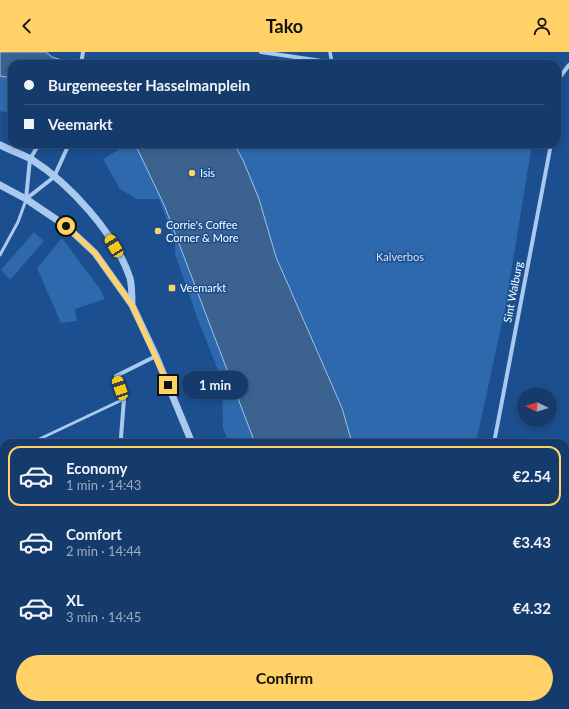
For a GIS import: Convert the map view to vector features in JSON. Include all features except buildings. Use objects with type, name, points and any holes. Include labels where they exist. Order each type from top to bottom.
[{"type":"street","points":[[261,52],[313,60]]},
{"type":"street","points":[[561,76],[569,65]]},
{"type":"street","points":[[0,145],[30,159],[54,177],[84,204],[112,242],[120,256],[130,279],[132,305]]},
{"type":"street","points":[[26,198],[30,159],[37,148]]},
{"type":"street","points":[[26,198],[54,177],[67,148]]},
{"type":"street","name":"Sint Walburg","points":[[495,439],[550,148]]},
{"type":"street","points":[[0,185],[26,198],[66,226],[95,253],[132,305],[156,356],[190,439]]},
{"type":"street","points":[[122,439],[124,399],[116,376],[156,356]]},
{"type":"lane","points":[[0,255],[18,222],[26,198]]},
{"type":"lane","points":[[39,439],[124,399]]},
{"type":"green space","points":[[0,76],[8,77],[8,112],[0,111]]},
{"type":"green space","points":[[118,148],[137,148],[165,208],[253,439],[227,439],[223,428],[222,380],[198,320],[175,254],[175,242],[159,199],[137,199],[120,189],[103,159],[118,150]]},
{"type":"green space","name":"Kalverbos","points":[[236,148],[531,148],[506,304],[477,439],[351,439],[342,408],[276,257],[259,199],[243,160]]},
{"type":"green space","points":[[34,232],[44,241],[10,280],[1,270]]},
{"type":"green space","points":[[62,238],[100,289],[105,299],[75,309],[77,321],[61,323],[37,268]]},
{"type":"shaded area","points":[[0,52],[46,52],[52,57],[62,60],[8,60],[8,77],[0,76]]},
{"type":"shaded area","points":[[137,148],[236,148],[243,160],[259,199],[276,257],[342,408],[351,439],[253,439],[165,207]]},
{"type":"place","name":"Isis","points":[[192,173]]},
{"type":"place","name":"Corrie's Coffee Corner & More","points":[[158,231]]},
{"type":"place","name":"Veemarkt","points":[[172,288]]},
{"type":"route","points":[[66,226],[95,253],[132,305],[168,385]]}]
